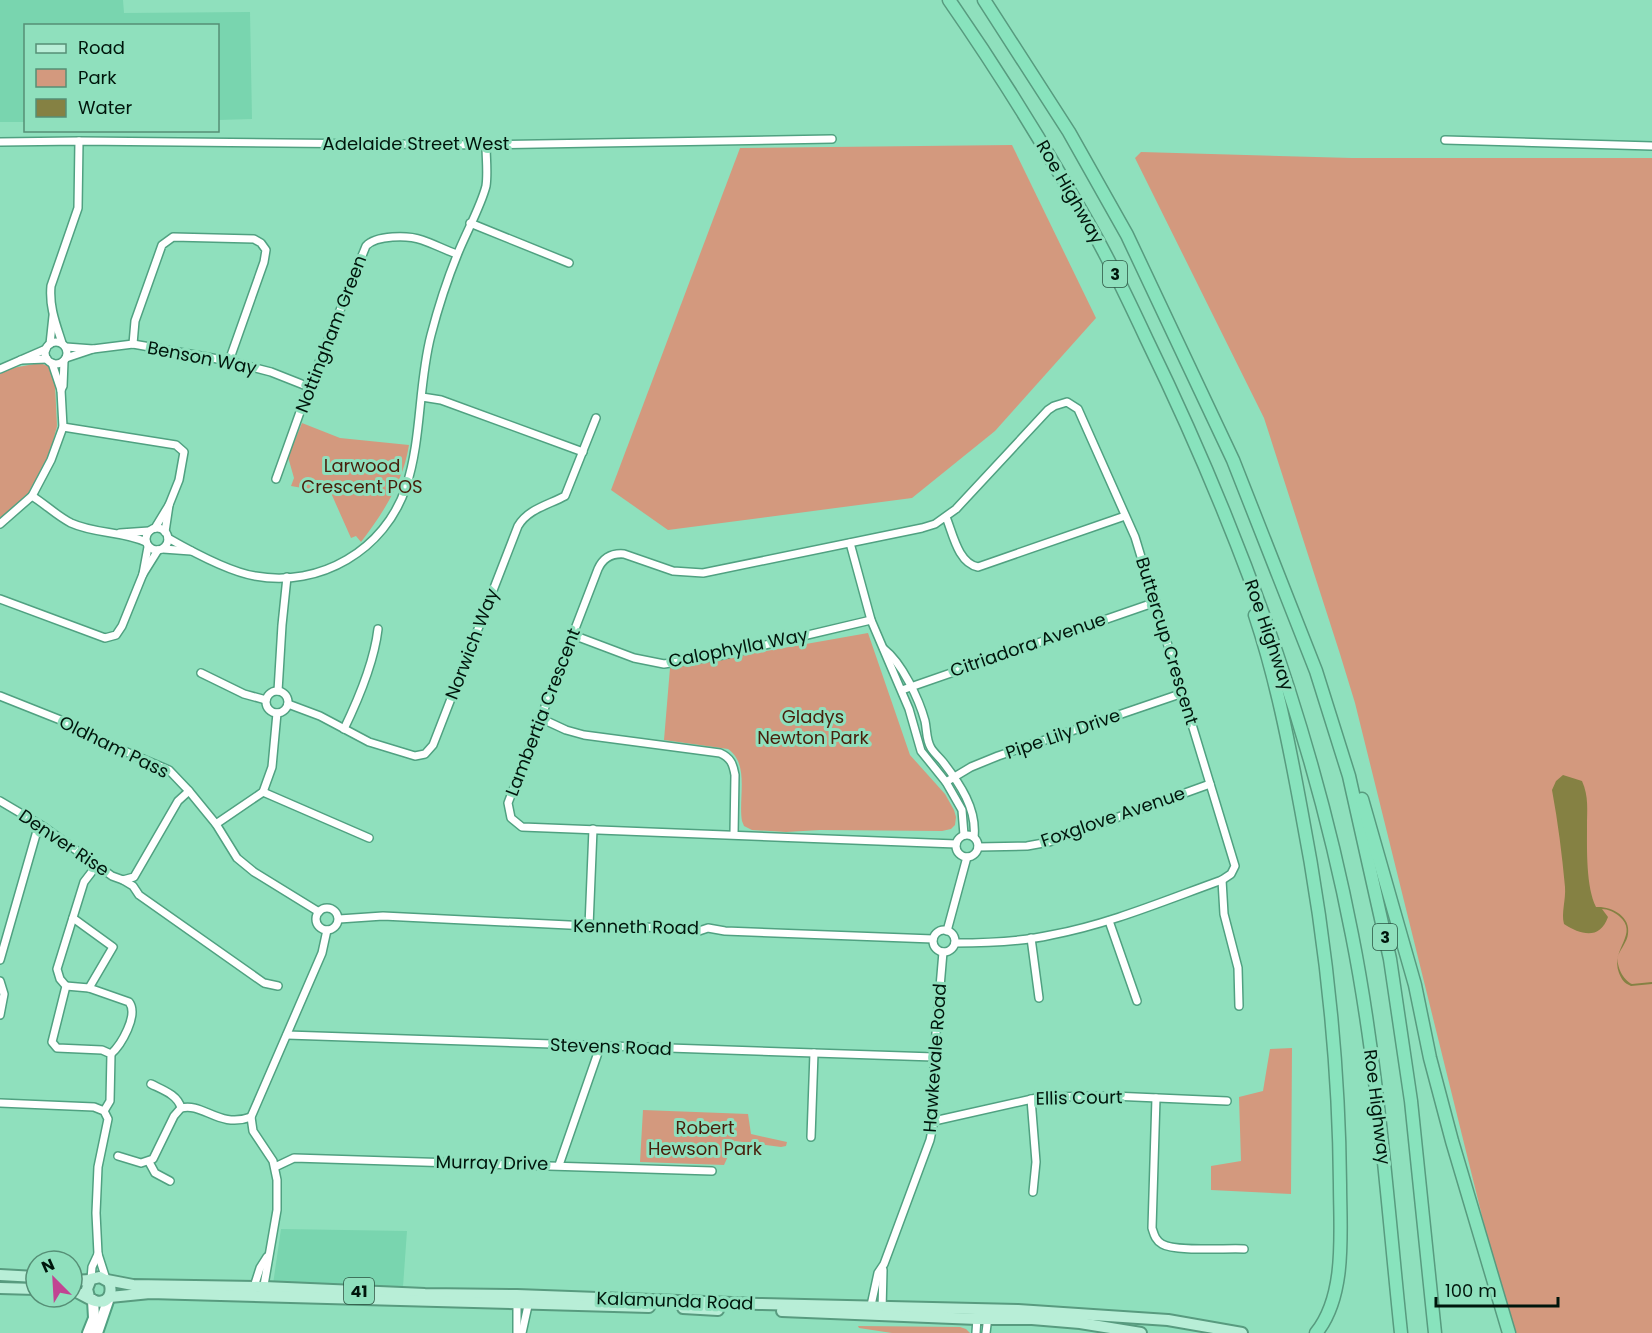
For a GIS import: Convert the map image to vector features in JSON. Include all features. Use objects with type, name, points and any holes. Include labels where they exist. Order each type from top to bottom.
[{"type":"highway","name":"Roe Highway","points":[[949,0],[985,53],[1102,247],[1190,431],[1245,566],[1285,681],[1321,802],[1352,933],[1379,1116],[1401,1333]]},
{"type":"highway","name":"Roe Highway","points":[[984,0],[1069,132],[1127,235],[1233,460],[1316,671],[1349,776],[1392,970],[1412,1101],[1435,1333]]},
{"type":"highway","points":[[1160,367],[1224,528],[1257,621],[1292,761],[1317,897],[1327,966],[1335,1064],[1340,1148],[1340,1217],[1339,1265],[1336,1283],[1330,1309],[1316,1333]]},
{"type":"highway","points":[[1316,671],[1361,794],[1395,910],[1452,1141],[1509,1333]]},
{"type":"main road","points":[[0,1275],[24,1276]]},
{"type":"main road","name":"Kalamunda Road","points":[[84,1280],[100,1277],[108,1281],[134,1285],[258,1291],[425,1294],[983,1315],[1059,1321],[1141,1333]]},
{"type":"main road","points":[[90,1280],[87,1289],[91,1299]]},
{"type":"main road","points":[[108,1281],[109,1297]]},
{"type":"main road","points":[[0,1286],[24,1289]]},
{"type":"main road","name":"Kalamunda Road","points":[[84,1296],[101,1302],[109,1297],[141,1293],[258,1291]]},
{"type":"main road","name":"Kalamunda Road","points":[[983,1315],[1062,1312],[1168,1320],[1242,1333]]},
{"type":"street","name":"Adelaide Street West","points":[[0,142],[486,145],[832,139]]},
{"type":"street","points":[[1445,140],[1652,146]]},
{"type":"street","points":[[61,390],[68,352],[53,316],[50,298],[53,276],[78,208],[79,141]]},
{"type":"street","points":[[120,533],[152,529],[167,535],[191,551],[253,576],[287,577],[312,573],[350,559],[369,545],[393,515],[408,480],[429,343],[457,254],[486,186],[486,145]]},
{"type":"street","points":[[470,223],[569,263]]},
{"type":"street","points":[[133,344],[135,321],[162,245],[173,237],[254,239],[266,250],[264,262],[229,361]]},
{"type":"street","name":"Nottingham Green","points":[[276,479],[309,387],[363,251],[370,242],[382,238],[420,239],[457,254]]},
{"type":"street","points":[[0,524],[32,496],[51,460],[63,427],[61,390],[49,361],[48,346],[53,316]]},
{"type":"street","name":"Benson Way","points":[[65,359],[93,349],[133,344],[229,361],[271,372],[309,387]]},
{"type":"street","points":[[0,369],[48,346],[64,345]]},
{"type":"street","name":"Benson Way","points":[[64,345],[93,349]]},
{"type":"street","points":[[21,360],[49,361],[60,364],[65,359]]},
{"type":"street","points":[[422,397],[441,400],[583,452]]},
{"type":"street","name":"Buttercup Crescent","points":[[850,543],[935,524],[970,495],[1048,410],[1067,402],[1078,409],[1135,537],[1156,602],[1234,861],[1235,866],[1231,874],[1221,880]]},
{"type":"street","name":"Norwich Way","points":[[288,704],[311,712],[369,742],[415,756],[425,754],[432,745],[518,526],[530,513],[565,496],[596,418]]},
{"type":"street","points":[[0,599],[105,638],[116,635],[122,626],[143,574],[167,544],[170,505],[184,462],[184,452],[176,445],[63,427]]},
{"type":"street","points":[[32,496],[71,523],[120,533],[160,550],[191,551]]},
{"type":"street","points":[[143,574],[146,536],[170,505]]},
{"type":"street","points":[[946,517],[963,559],[970,565],[978,567],[1125,516]]},
{"type":"street","points":[[850,543],[871,620],[890,668],[902,690],[915,725],[921,751],[946,782],[962,810],[964,835]]},
{"type":"street","name":"Lambertia Crescent","points":[[850,543],[703,573],[673,571],[624,554],[611,556],[601,562],[508,803],[511,818],[522,827],[956,844]]},
{"type":"street","points":[[278,691],[287,577]]},
{"type":"street","name":"Citriadora Avenue","points":[[902,690],[1156,602]]},
{"type":"street","name":"Calophylla Way","points":[[573,635],[634,658],[664,664],[723,655],[871,620]]},
{"type":"street","points":[[344,729],[373,655],[378,628]]},
{"type":"street","points":[[884,649],[894,659],[910,686],[925,720],[930,748],[954,776],[970,807],[974,819],[974,837],[978,847],[976,853],[967,857],[958,853],[956,844],[960,837],[964,835],[974,837]]},
{"type":"street","points":[[201,674],[244,694],[266,700]]},
{"type":"street","points":[[266,700],[272,693],[278,691]]},
{"type":"street","points":[[266,700],[268,709],[277,713],[285,710],[288,704],[286,696],[278,691]]},
{"type":"street","name":"Pipe Lily Drive","points":[[946,782],[998,756],[1183,693]]},
{"type":"street","name":"Oldham Pass","points":[[0,696],[63,721],[103,742],[169,770],[216,824],[237,858],[254,872],[319,912]]},
{"type":"street","points":[[216,824],[263,792],[272,767],[277,713]]},
{"type":"street","points":[[540,717],[566,730],[584,735],[720,753],[726,756],[734,766],[735,775],[734,834]]},
{"type":"street","name":"Foxglove Avenue","points":[[978,847],[1027,846],[1049,842],[1210,784]]},
{"type":"street","name":"Denver Rise","points":[[0,801],[39,824],[112,876],[123,880],[134,877],[178,801],[189,791]]},
{"type":"street","points":[[263,792],[369,838]]},
{"type":"street","points":[[0,960],[39,824]]},
{"type":"street","points":[[590,926],[593,829]]},
{"type":"street","points":[[947,930],[967,857]]},
{"type":"street","points":[[97,865],[84,882],[57,969],[60,980],[66,986],[89,988],[129,1002],[134,1012],[120,1046],[111,1054],[110,1101],[104,1111]]},
{"type":"street","points":[[123,880],[133,886],[139,895],[264,983],[278,986]]},
{"type":"street","points":[[955,943],[986,943],[1052,935],[1109,921],[1221,880],[1224,914],[1238,968],[1239,1006]]},
{"type":"street","points":[[324,908],[331,908],[336,912],[339,919],[334,928],[327,930],[318,925],[316,918],[319,912],[324,908]]},
{"type":"street","name":"Kenneth Road","points":[[339,919],[383,916],[933,939]]},
{"type":"street","points":[[73,918],[113,947],[89,988]]},
{"type":"street","points":[[1109,921],[1137,1001]]},
{"type":"street","points":[[258,1291],[260,1268],[268,1254],[278,1201],[275,1167],[256,1138],[251,1118],[322,953],[327,930]]},
{"type":"street","points":[[947,930],[954,935],[955,943],[951,950],[943,952],[935,948],[933,939],[938,932],[947,930]]},
{"type":"street","points":[[1031,938],[1039,998]]},
{"type":"street","name":"Hawkevale Road","points":[[870,1311],[878,1272],[884,1264],[930,1140],[934,1121],[934,1057],[943,952]]},
{"type":"street","points":[[0,981],[4,994],[0,1016]]},
{"type":"street","points":[[66,986],[52,1042],[57,1048],[102,1050],[111,1054]]},
{"type":"street","name":"Stevens Road","points":[[287,1035],[934,1057]]},
{"type":"street","points":[[559,1165],[600,1047]]},
{"type":"street","points":[[811,1137],[813,1053]]},
{"type":"street","points":[[151,1084],[175,1097],[180,1102],[181,1108]]},
{"type":"street","name":"Ellis Court","points":[[934,1121],[1031,1099],[1112,1096],[1227,1101]]},
{"type":"street","points":[[1156,1098],[1152,1228],[1154,1236],[1158,1241],[1170,1247],[1245,1249]]},
{"type":"street","points":[[1031,1099],[1036,1162],[1033,1192]]},
{"type":"street","points":[[0,1103],[94,1107],[107,1114],[108,1125],[98,1167],[96,1213],[98,1254],[108,1281]]},
{"type":"street","points":[[118,1155],[141,1163],[149,1162],[156,1156],[174,1116],[181,1108],[190,1108],[230,1122],[251,1118]]},
{"type":"street","name":"Murray Drive","points":[[275,1167],[294,1158],[712,1171]]},
{"type":"street","points":[[149,1162],[155,1173],[170,1181]]},
{"type":"street","points":[[90,1280],[92,1267],[98,1254]]},
{"type":"street","name":"Hawkevale Road","points":[[882,1311],[884,1264]]},
{"type":"street","points":[[96,1333],[109,1297]]},
{"type":"street","points":[[88,1333],[94,1318],[91,1299]]},
{"type":"street","points":[[517,1333],[523,1299]]},
{"type":"street","points":[[522,1333],[523,1299]]},
{"type":"street","points":[[976,1333],[983,1315]]},
{"type":"street","points":[[983,1315],[986,1333]]},
{"type":"shaded area","points":[[0,0],[123,0],[124,13],[250,12],[252,119],[219,120],[219,24],[24,24],[24,122],[0,122]]},
{"type":"shaded area","points":[[281,1229],[407,1231],[403,1287],[273,1284]]},
{"type":"green space","points":[[1012,145],[1096,318],[995,431],[912,498],[668,530],[611,490],[740,148]]},
{"type":"green space","points":[[1141,152],[1352,158],[1652,158],[1652,1333],[1511,1333],[1355,703],[1340,654],[1264,418],[1135,158]]},
{"type":"green space","points":[[40,363],[48,366],[53,375],[57,426],[50,453],[28,494],[0,519],[0,374],[7,369]]},
{"type":"green space","name":"Larwood Crescent POS","points":[[302,423],[340,438],[409,445],[397,485],[361,542],[356,536],[351,538],[331,493],[291,486],[294,478],[288,457]]},
{"type":"green space","name":"Gladys Newton Park","points":[[868,633],[910,755],[945,794],[954,810],[955,825],[951,829],[942,831],[786,832],[752,830],[744,826],[742,821],[741,772],[735,755],[728,749],[664,740],[670,668]]},
{"type":"green space","points":[[1292,1048],[1291,1194],[1211,1190],[1211,1166],[1241,1161],[1239,1097],[1263,1091],[1270,1049]]},
{"type":"green space","name":"Robert Hewson Park","points":[[643,1110],[748,1114],[751,1134],[787,1142],[786,1146],[781,1147],[735,1141],[724,1165],[640,1162]]},
{"type":"green space","points":[[858,1326],[960,1327],[970,1333],[892,1333]]},
{"type":"water","points":[[1563,775],[1582,781],[1586,793],[1590,889],[1596,907],[1614,910],[1626,922],[1628,928],[1627,937],[1619,954],[1627,929],[1625,923],[1613,912],[1602,909],[1608,917],[1605,924],[1595,932],[1583,933],[1564,924],[1565,887],[1552,790],[1556,781]]},
{"type":"water","points":[[1618,960],[1621,972],[1629,982],[1632,984],[1652,982],[1652,984],[1631,986],[1627,984],[1619,973]]}]
